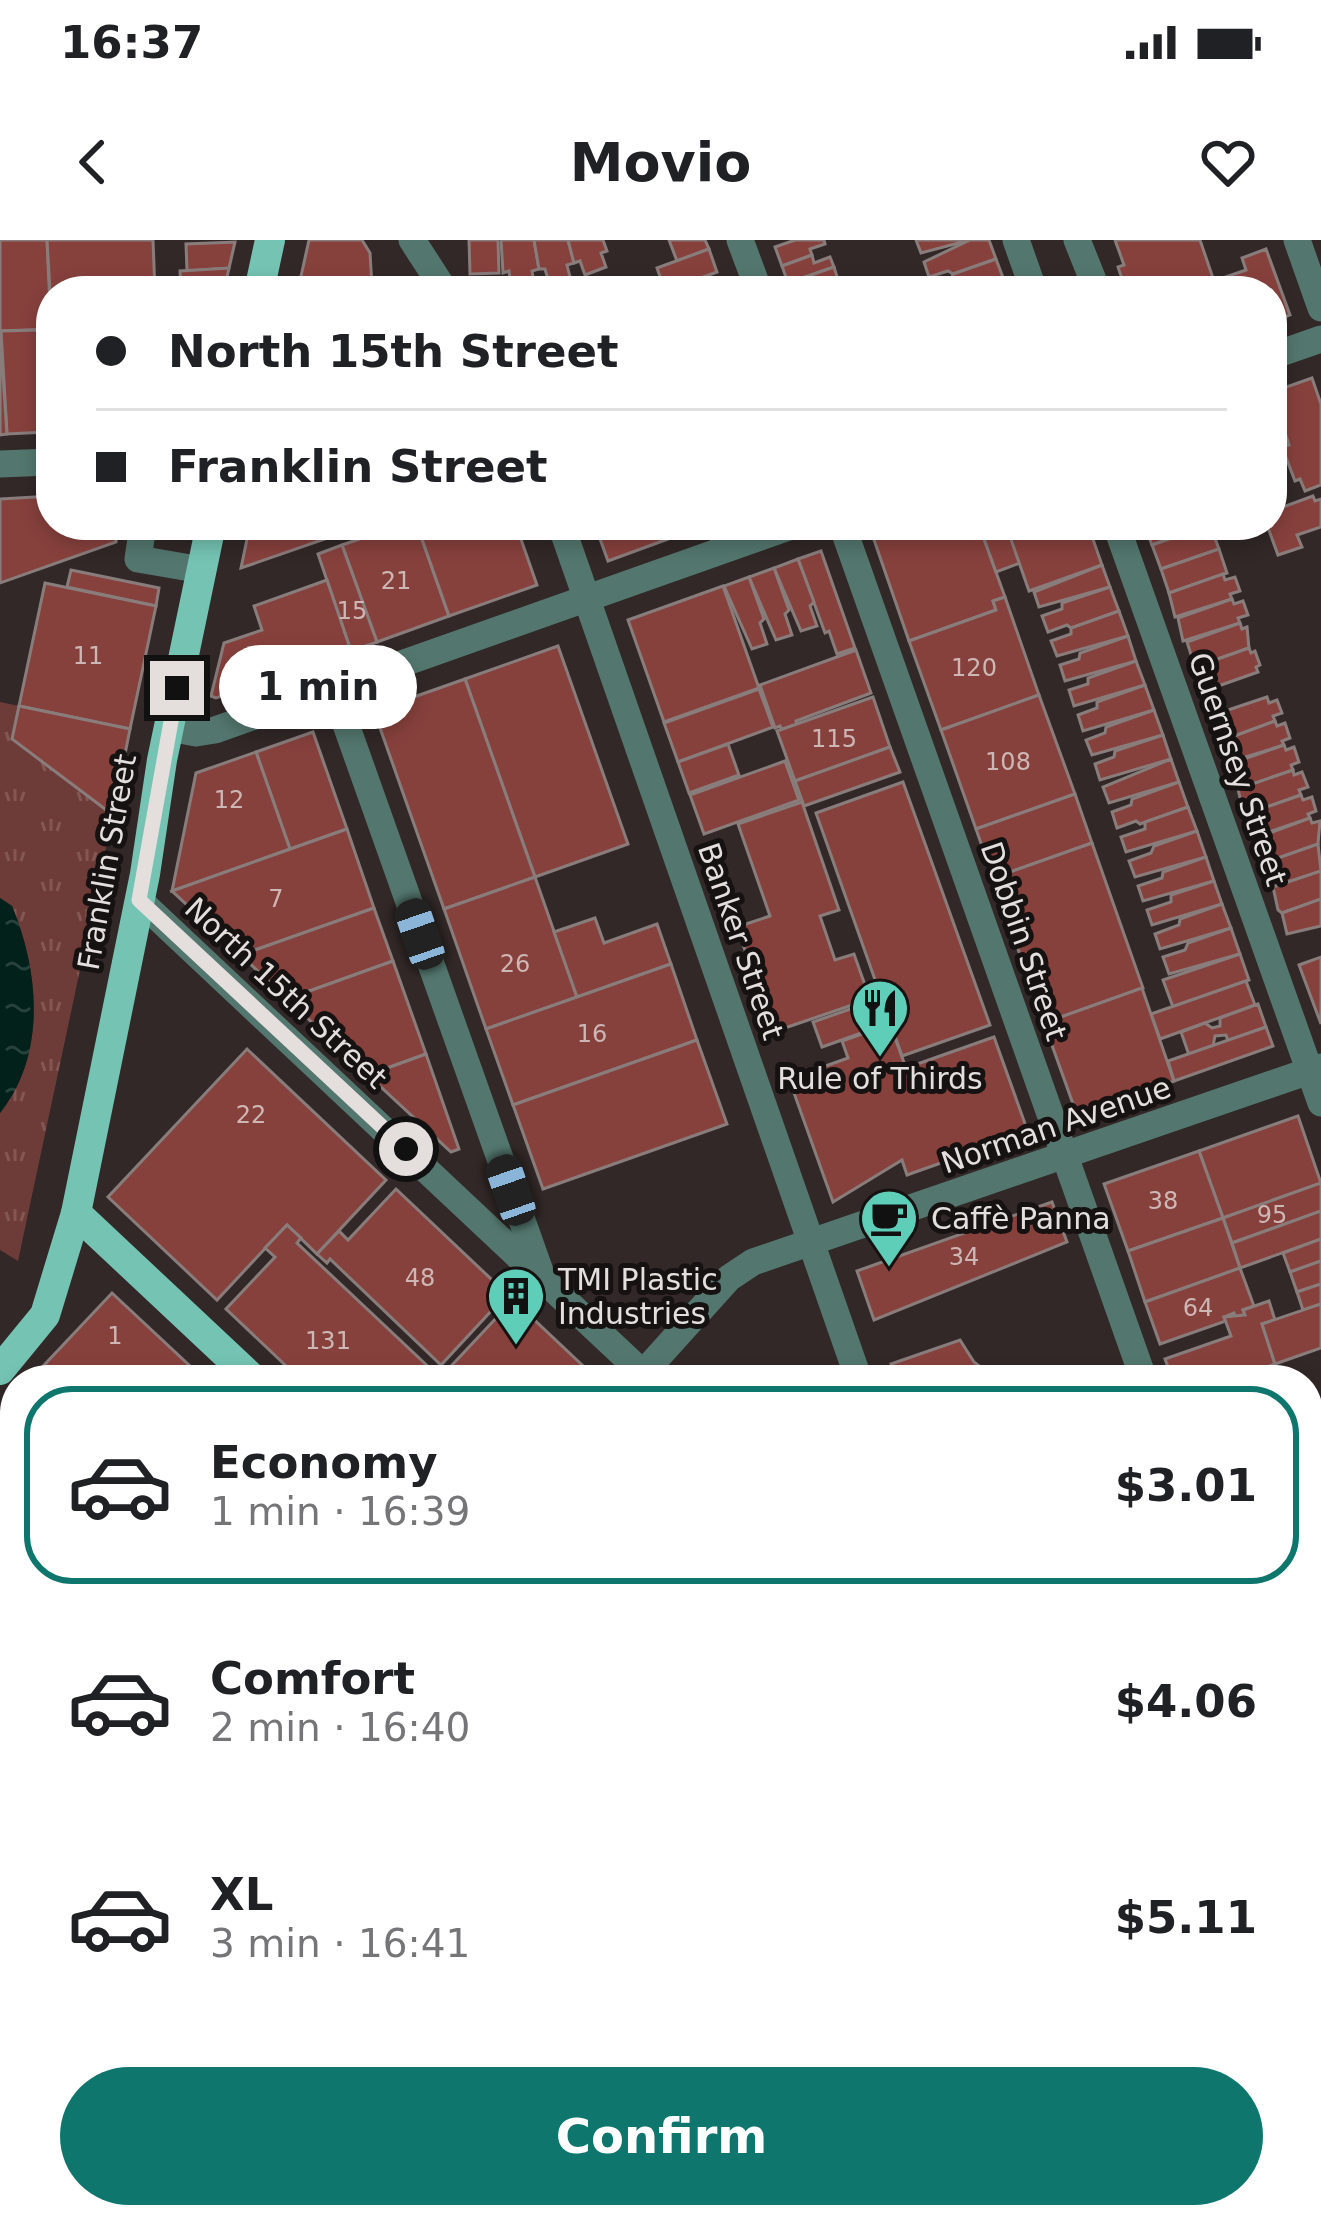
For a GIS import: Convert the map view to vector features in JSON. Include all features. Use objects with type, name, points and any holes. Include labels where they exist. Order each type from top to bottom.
[{"type":"main road","points":[[263,276],[270,240]]},
{"type":"main road","name":"Franklin Street","points":[[4,1365],[45,1316],[76,1213],[208,540]]},
{"type":"main road","points":[[76,1213],[238,1365]]},
{"type":"street","points":[[412,240],[435,276]]},
{"type":"street","points":[[740,240],[753,276]]},
{"type":"street","points":[[1016,240],[1029,276]]},
{"type":"street","points":[[1077,240],[1091,276]]},
{"type":"street","points":[[1298,240],[1321,308]]},
{"type":"street","points":[[1287,350],[1321,338]]},
{"type":"street","points":[[0,464],[36,463]]},
{"type":"street","points":[[141,540],[138,559],[202,570]]},
{"type":"street","name":"Banker Street","points":[[566,540],[854,1365]]},
{"type":"street","points":[[169,728],[196,733],[215,730],[751,540]]},
{"type":"street","name":"Dobbin Street","points":[[847,540],[1139,1365]]},
{"type":"street","name":"Guernsey Street","points":[[1121,540],[1315,1069],[1321,1103]]},
{"type":"street","points":[[333,688],[541,1275]]},
{"type":"street","name":"North 15th Street","points":[[139,900],[541,1275],[630,1365]]},
{"type":"street","name":"Norman Avenue","points":[[654,1365],[740,1268],[1315,1069]]},
{"type":"green space","points":[[0,702],[19,706],[13,740],[113,815],[18,1261],[0,1250],[0,1113],[26,1065],[34,1012],[21,931],[12,906],[0,898]]},
{"type":"water","points":[[0,898],[12,906],[21,931],[34,1012],[26,1065],[0,1113]]},
{"type":"building","points":[[0,240],[47,240],[49,276],[36,276],[36,330],[0,331]]},
{"type":"building","points":[[47,240],[153,240],[154,276],[49,276]]},
{"type":"building","points":[[309,240],[362,240],[370,253],[371,276],[301,276]]},
{"type":"building","points":[[469,240],[498,240],[499,273],[470,274]]},
{"type":"building","points":[[501,240],[534,240],[539,269],[532,271],[533,276],[503,273]]},
{"type":"building","points":[[534,240],[568,240],[574,263],[567,265],[570,276],[547,276],[545,269],[539,269]]},
{"type":"building","points":[[568,240],[603,240],[606,267],[585,275],[580,261],[574,263]]},
{"type":"building","points":[[669,240],[705,240],[709,249],[677,261]]},
{"type":"building","points":[[795,240],[824,240],[825,244],[810,249],[812,255],[782,266],[775,247]]},
{"type":"building","points":[[916,240],[970,240],[921,253]]},
{"type":"building","points":[[970,240],[989,240],[996,259],[932,276],[924,262]]},
{"type":"building","points":[[1115,240],[1200,240],[1212,276],[1121,276],[1118,267],[1124,265]]},
{"type":"building","points":[[235,242],[229,268],[187,271],[186,244]]},
{"type":"building","points":[[709,249],[717,272],[660,276],[657,268]]},
{"type":"building","points":[[1266,249],[1276,276],[1229,276],[1246,270],[1242,258]]},
{"type":"building","points":[[812,255],[814,263],[830,257],[834,267],[808,276],[786,276],[782,266]]},
{"type":"building","points":[[996,259],[1002,276],[952,276]]},
{"type":"building","points":[[834,267],[837,276],[808,276]]},
{"type":"building","points":[[229,268],[227,276],[180,276],[180,271]]},
{"type":"building","points":[[36,330],[36,433],[7,434],[1,331]]},
{"type":"building","points":[[0,331],[7,434],[0,435]]},
{"type":"building","points":[[1312,378],[1321,404],[1321,485],[1305,491],[1300,479],[1295,481],[1287,460],[1287,387]]},
{"type":"building","points":[[1313,496],[1315,501],[1321,499],[1321,527],[1297,535],[1302,547],[1278,555],[1272,540],[1287,540],[1287,506]]},
{"type":"building","points":[[36,497],[36,540],[116,542],[0,583],[0,499]]},
{"type":"building","points":[[247,540],[322,540],[241,568]]},
{"type":"building","points":[[356,540],[422,540],[449,616],[377,642],[342,545]]},
{"type":"building","points":[[422,540],[521,540],[537,585],[449,616]]},
{"type":"building","points":[[600,540],[665,540],[608,561]]},
{"type":"building","points":[[874,540],[984,540],[1005,597],[993,601],[996,610],[909,641]]},
{"type":"building","points":[[984,540],[1012,540],[1020,563],[996,572]]},
{"type":"building","points":[[1011,540],[1093,540],[1102,565],[1029,591]]},
{"type":"building","points":[[1166,540],[1216,540],[1219,549],[1161,569],[1152,545]]},
{"type":"building","points":[[342,545],[377,642],[351,651],[318,554]]},
{"type":"building","points":[[1219,549],[1227,573],[1169,593],[1161,569]]},
{"type":"building","points":[[821,551],[855,648],[837,654],[798,559]]},
{"type":"building","points":[[798,559],[814,602],[810,606],[817,626],[801,631],[774,568]]},
{"type":"building","points":[[1102,565],[1110,587],[1039,607],[1034,592]]},
{"type":"building","points":[[774,568],[792,635],[776,640],[749,577]]},
{"type":"building","points":[[71,570],[159,588],[156,606],[67,587]]},
{"type":"building","points":[[1223,574],[1225,580],[1235,577],[1240,591],[1230,594],[1232,599],[1175,617],[1169,593]]},
{"type":"building","points":[[749,577],[767,644],[752,649],[724,586]]},
{"type":"building","points":[[327,580],[351,651],[211,696],[224,643],[262,630],[254,606]]},
{"type":"building","points":[[45,583],[156,606],[130,729],[19,706]]},
{"type":"building","points":[[723,586],[759,688],[664,722],[628,620]]},
{"type":"building","points":[[1110,587],[1119,611],[1048,632],[1042,616],[1062,609],[1062,603]]},
{"type":"building","points":[[1005,597],[1039,695],[941,730],[909,641],[996,610],[993,601]]},
{"type":"building","points":[[1232,599],[1234,604],[1243,601],[1248,615],[1238,618],[1240,623],[1183,641],[1178,618]]},
{"type":"building","points":[[1119,611],[1128,636],[1057,656],[1051,641],[1071,634],[1071,628]]},
{"type":"building","points":[[1240,623],[1242,629],[1247,627],[1249,648],[1195,667],[1187,642]]},
{"type":"building","points":[[1128,636],[1136,661],[1065,681],[1060,665]]},
{"type":"building","points":[[558,646],[628,844],[535,877],[465,679]]},
{"type":"building","points":[[1249,648],[1255,651],[1258,672],[1204,691],[1195,667]]},
{"type":"building","points":[[856,650],[871,693],[796,721],[797,725],[775,728],[760,685]]},
{"type":"building","points":[[1136,661],[1145,685],[1074,706],[1069,690]]},
{"type":"building","points":[[465,679],[535,877],[444,909],[374,711]]},
{"type":"building","points":[[1145,685],[1154,710],[1083,731],[1078,715],[1097,708],[1097,702]]},
{"type":"building","points":[[759,689],[773,727],[678,762],[664,723]]},
{"type":"building","points":[[1039,695],[1075,794],[976,829],[941,730]]},
{"type":"building","points":[[873,697],[890,747],[795,781],[777,731]]},
{"type":"building","points":[[1267,697],[1269,703],[1277,700],[1282,713],[1273,716],[1275,721],[1221,741],[1217,738],[1213,715]]},
{"type":"building","points":[[19,706],[130,729],[113,815],[12,739]]},
{"type":"building","points":[[1154,710],[1163,735],[1092,755],[1086,740],[1105,733],[1106,727]]},
{"type":"building","points":[[1275,721],[1277,726],[1285,723],[1290,738],[1282,741],[1284,745],[1226,763],[1221,741]]},
{"type":"building","points":[[313,732],[347,829],[290,849],[256,752]]},
{"type":"building","points":[[1163,735],[1171,759],[1100,780],[1095,764],[1114,757],[1115,751]]},
{"type":"building","points":[[728,744],[739,775],[689,793],[678,762]]},
{"type":"building","points":[[1284,745],[1286,750],[1294,747],[1299,762],[1291,765],[1293,770],[1238,789],[1230,764]]},
{"type":"building","points":[[890,747],[900,772],[804,806],[795,781]]},
{"type":"building","points":[[256,752],[290,849],[172,891],[196,773]]},
{"type":"building","points":[[1171,759],[1179,782],[1109,803],[1103,787]]},
{"type":"building","points":[[785,761],[799,800],[704,834],[690,795]]},
{"type":"building","points":[[1293,770],[1294,775],[1302,772],[1308,787],[1299,790],[1301,795],[1247,814],[1243,811],[1238,789]]},
{"type":"building","points":[[903,782],[990,1025],[902,1056],[816,813]]},
{"type":"building","points":[[1179,782],[1188,807],[1117,828],[1112,812],[1131,805],[1132,799]]},
{"type":"building","points":[[1075,794],[1092,843],[993,878],[976,829]]},
{"type":"building","points":[[1301,795],[1303,800],[1312,797],[1316,811],[1308,814],[1310,818],[1251,838],[1244,818],[1247,814]]},
{"type":"building","points":[[802,802],[839,910],[820,916],[835,960],[854,954],[870,999],[773,1032],[737,927],[770,916],[738,824]]},
{"type":"building","points":[[1188,807],[1197,831],[1126,852],[1121,837],[1145,829],[1145,822]]},
{"type":"building","points":[[1310,818],[1312,823],[1320,821],[1318,844],[1264,863],[1260,860],[1256,838]]},
{"type":"building","points":[[347,829],[374,908],[241,955],[172,891]]},
{"type":"building","points":[[1197,831],[1206,857],[1135,877],[1129,861],[1151,853],[1154,846]]},
{"type":"building","points":[[1092,843],[1143,988],[1044,1023],[993,878]]},
{"type":"building","points":[[1318,844],[1321,871],[1269,885],[1264,863]]},
{"type":"building","points":[[1206,857],[1214,881],[1143,901],[1138,886]]},
{"type":"building","points":[[1321,871],[1321,899],[1282,913],[1278,910],[1273,887]]},
{"type":"building","points":[[535,877],[577,997],[486,1029],[444,909]]},
{"type":"building","points":[[1214,881],[1222,904],[1152,925],[1147,910],[1171,902],[1171,895]]},
{"type":"building","points":[[1321,899],[1321,926],[1287,934],[1282,913]]},
{"type":"building","points":[[1222,904],[1231,928],[1160,949],[1155,934]]},
{"type":"building","points":[[374,908],[393,961],[287,999],[241,955]]},
{"type":"building","points":[[595,918],[604,943],[657,924],[671,964],[577,997],[554,932]]},
{"type":"building","points":[[1231,928],[1240,954],[1169,974],[1163,957]]},
{"type":"building","points":[[1240,954],[1249,980],[1173,1007],[1163,980]]},
{"type":"building","points":[[1321,957],[1321,1024],[1299,965]]},
{"type":"building","points":[[393,961],[426,1054],[368,1075],[287,999]]},
{"type":"building","points":[[671,964],[697,1040],[513,1105],[486,1029]]},
{"type":"building","points":[[1246,981],[1255,1005],[1160,1039],[1151,1014]]},
{"type":"building","points":[[1142,988],[1174,1081],[1077,1115],[1044,1023]]},
{"type":"building","points":[[879,999],[887,1024],[822,1047],[813,1022]]},
{"type":"building","points":[[1258,1004],[1266,1027],[1228,1041],[1226,1035],[1215,1036],[1213,1046],[1189,1055],[1181,1032],[1205,1023],[1220,1026],[1220,1018]]},
{"type":"building","points":[[890,1024],[906,1068],[994,1037],[1028,1132],[907,1175],[902,1160],[833,1202],[789,1079],[848,1058],[842,1041]]},
{"type":"building","points":[[1266,1027],[1273,1046],[1174,1081],[1168,1061]]},
{"type":"building","points":[[697,1040],[727,1124],[543,1189],[513,1105]]},
{"type":"building","points":[[247,1049],[386,1180],[317,1254],[287,1225],[217,1300],[108,1197]]},
{"type":"building","points":[[426,1054],[459,1149],[451,1152],[368,1075]]},
{"type":"building","points":[[1298,1116],[1321,1183],[1223,1218],[1199,1151]]},
{"type":"building","points":[[1199,1151],[1223,1218],[1128,1251],[1104,1184]]},
{"type":"building","points":[[1321,1183],[1321,1211],[1232,1243],[1223,1218]]},
{"type":"building","points":[[396,1189],[507,1294],[441,1365],[330,1259],[327,1263],[317,1254],[339,1231],[348,1240]]},
{"type":"building","points":[[1052,1202],[1067,1242],[874,1320],[857,1271]]},
{"type":"building","points":[[1321,1211],[1321,1239],[1240,1268],[1232,1243]]},
{"type":"building","points":[[1223,1218],[1240,1268],[1145,1302],[1128,1251]]},
{"type":"building","points":[[287,1225],[301,1238],[297,1243],[427,1365],[285,1365],[226,1309],[275,1257],[265,1248]]},
{"type":"building","points":[[1321,1239],[1321,1261],[1290,1272],[1283,1253]]},
{"type":"building","points":[[1321,1261],[1321,1284],[1297,1292],[1290,1272]]},
{"type":"building","points":[[1240,1268],[1254,1306],[1243,1310],[1245,1315],[1236,1318],[1234,1313],[1224,1317],[1226,1321],[1160,1344],[1145,1302]]},
{"type":"building","points":[[1321,1284],[1321,1304],[1303,1310],[1297,1292]]},
{"type":"building","points":[[112,1293],[189,1365],[44,1365]]},
{"type":"building","name":"TMI Plastic Industries","points":[[507,1294],[582,1365],[452,1365],[500,1314],[494,1309]]},
{"type":"building","points":[[1269,1301],[1275,1320],[1262,1324],[1275,1364],[1167,1365],[1165,1359],[1231,1336],[1224,1317],[1245,1315],[1243,1310]]},
{"type":"building","points":[[1321,1304],[1321,1348],[1275,1364],[1262,1324]]},
{"type":"building","points":[[960,1340],[978,1365],[891,1365]]},
{"type":"place","name":"Rule of Thirds","points":[[880,1059]]},
{"type":"place","name":"Caffè Panna","points":[[889,1269]]},
{"type":"place","name":"TMI Plastic Industries","points":[[516,1347]]},
{"type":"route","points":[[177,688],[139,900],[406,1149]]}]
